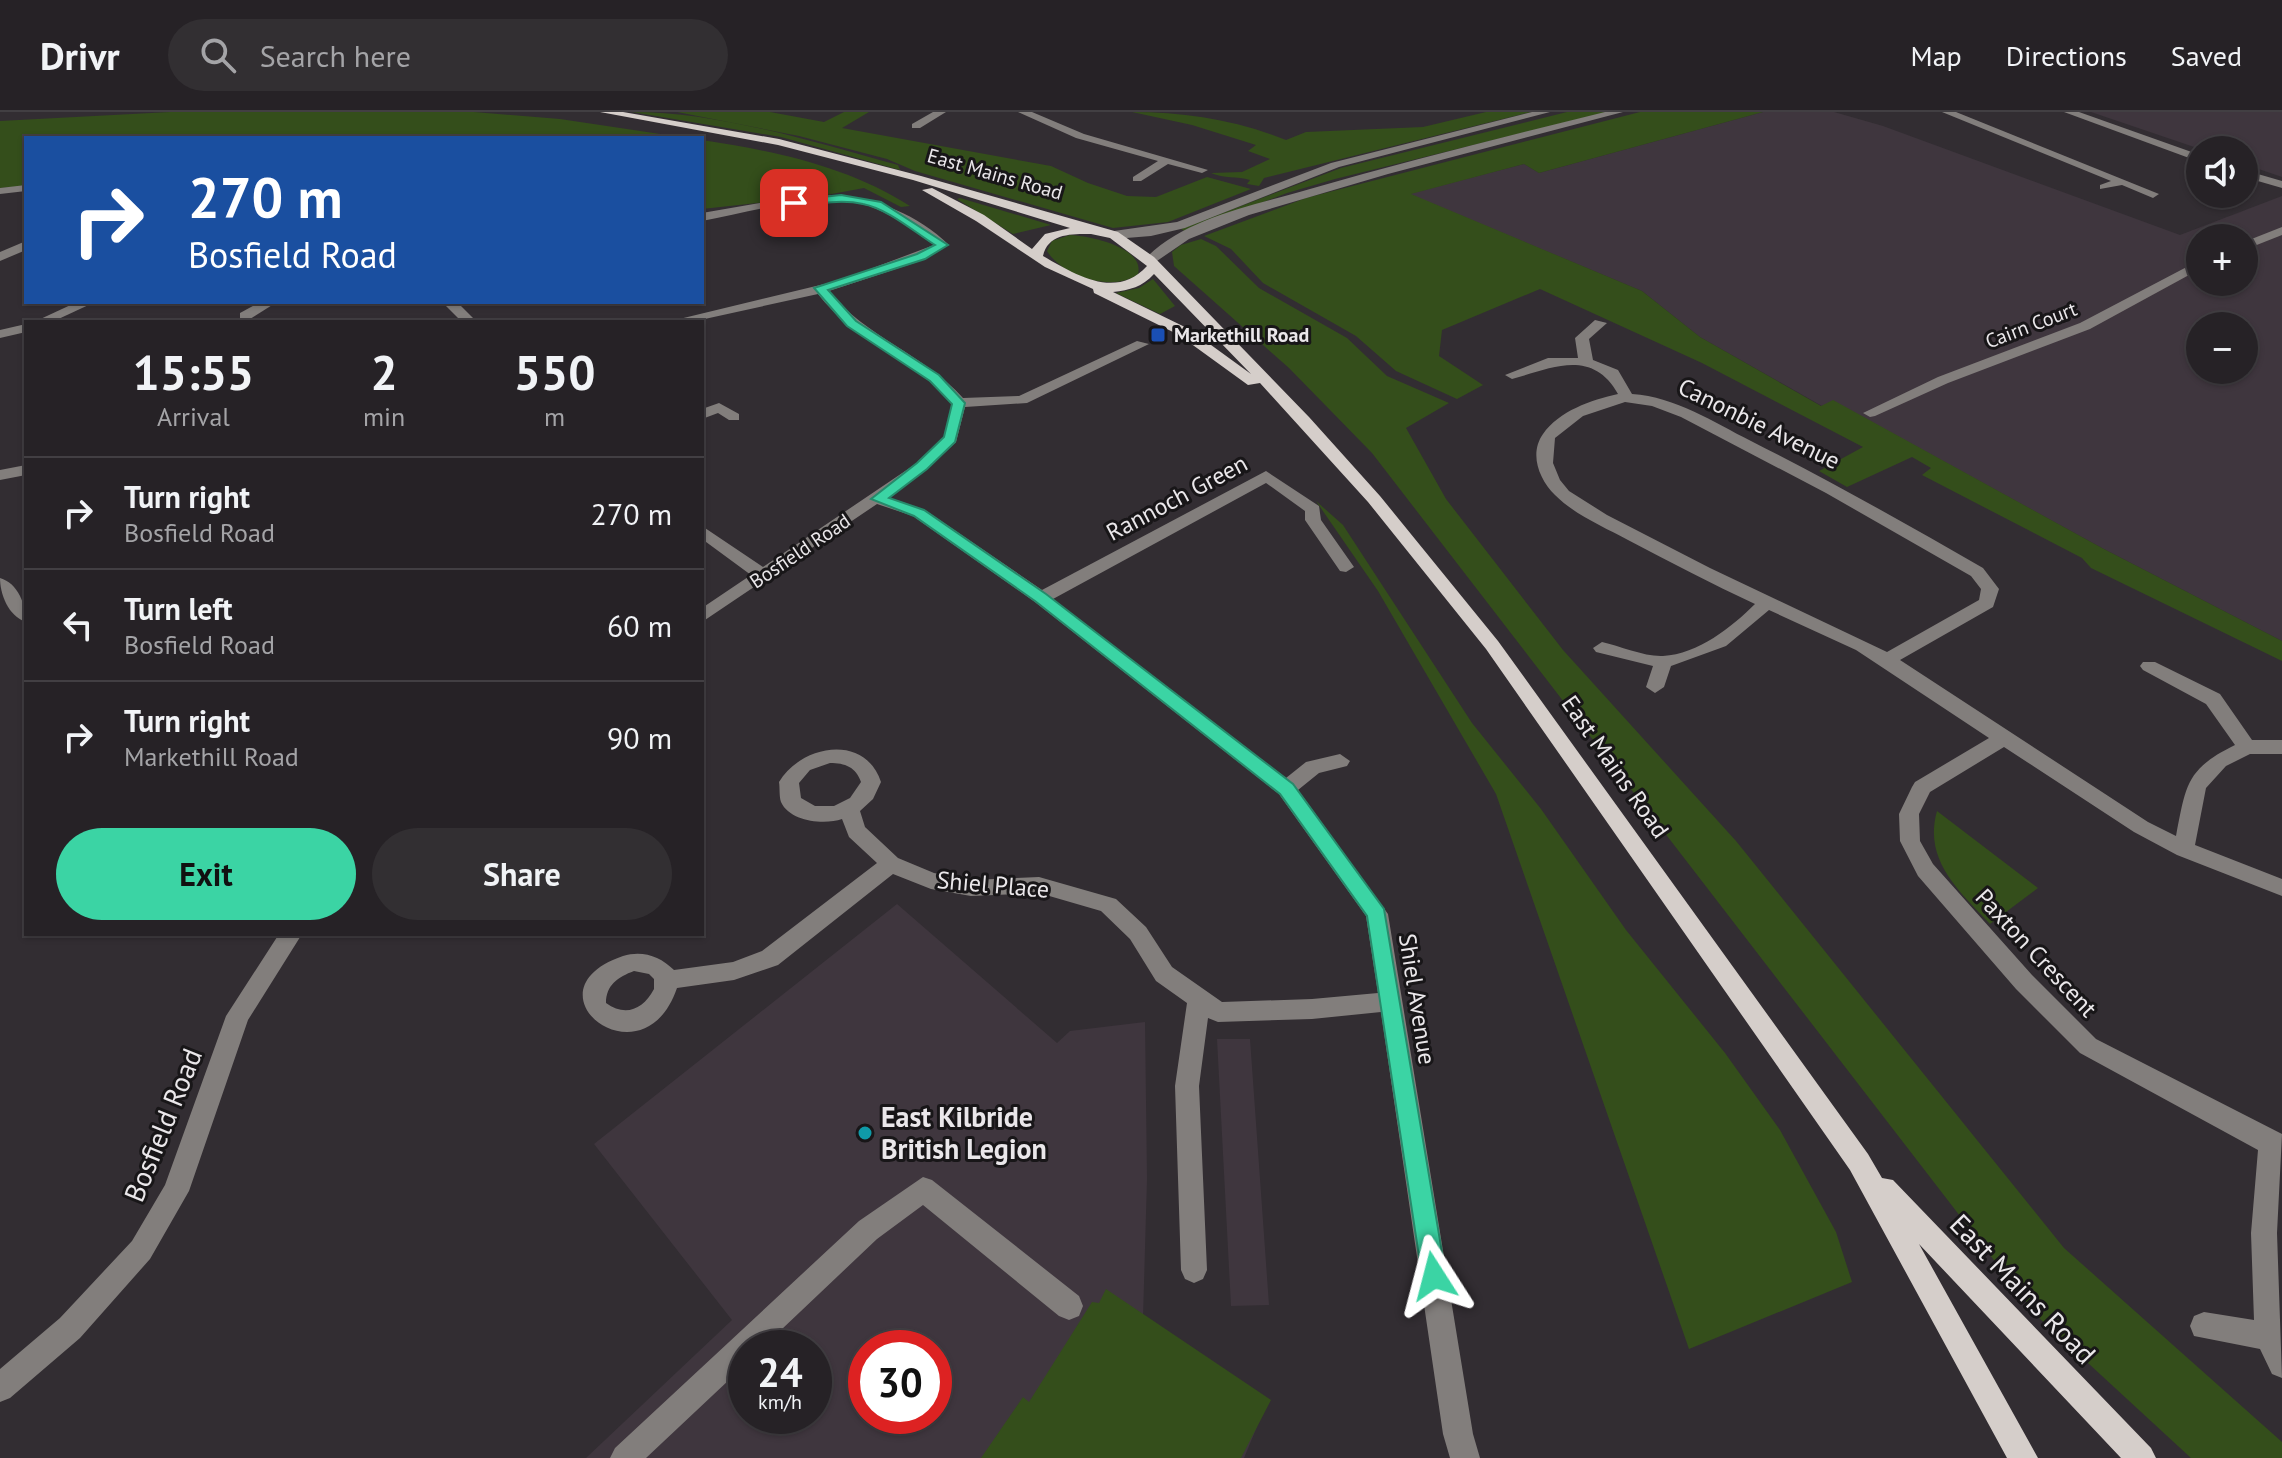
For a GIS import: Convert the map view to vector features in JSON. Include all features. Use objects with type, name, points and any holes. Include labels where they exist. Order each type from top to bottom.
[{"type":"main road","name":"East Mains Road","points":[[605,112],[779,142],[1004,203],[1114,235],[1152,263],[1304,420],[1374,499],[1492,645],[1859,1162],[2023,1458]]},
{"type":"main road","name":"East Mains Road","points":[[884,171],[980,218],[1036,257],[1184,332],[1304,420]]},
{"type":"main road","points":[[1036,257],[1037,248],[1048,236],[1091,230]]},
{"type":"main road","points":[[1093,287],[1130,285],[1147,276],[1152,263]]},
{"type":"main road","name":"East Mains Road","points":[[1859,1162],[2141,1458]]},
{"type":"street","points":[[1023,112],[1080,136],[1202,170]]},
{"type":"street","points":[[1114,235],[1181,225],[1335,165],[1545,112]]},
{"type":"street","points":[[1152,263],[1171,242],[1280,202],[1372,174],[1618,112]]},
{"type":"street","points":[[1947,112],[2153,194]]},
{"type":"street","points":[[2069,112],[2186,154]]},
{"type":"street","points":[[916,126],[942,115]]},
{"type":"street","points":[[1137,179],[1167,160]]},
{"type":"street","points":[[2258,177],[2282,185]]},
{"type":"street","points":[[2104,187],[2122,181]]},
{"type":"street","points":[[0,191],[24,188]]},
{"type":"street","points":[[683,320],[820,288],[921,257],[943,245],[877,205],[862,200],[818,200],[704,217]]},
{"type":"street","points":[[2258,240],[2282,231]]},
{"type":"street","points":[[0,257],[24,246]]},
{"type":"street","name":"Cairn Court","points":[[1870,413],[1943,380],[2085,326],[2186,272]]},
{"type":"street","points":[[820,288],[851,324],[935,378],[959,403],[1022,400],[1142,344]]},
{"type":"street","points":[[46,320],[83,304]]},
{"type":"street","points":[[245,316],[266,304]]},
{"type":"street","points":[[451,304],[468,320]]},
{"type":"street","points":[[1586,362],[1582,338],[1600,323]]},
{"type":"street","points":[[0,334],[24,328]]},
{"type":"street","points":[[1512,375],[1548,362],[1586,362],[1613,373],[1627,398],[1603,402],[1554,430],[1545,443],[1544,461],[1552,482],[1583,508],[1766,602],[1812,619],[1888,659],[1916,681],[2141,827],[2184,849],[2282,888]]},
{"type":"street","name":"Canonbie Avenue","points":[[1627,398],[1655,403],[1696,418],[1811,477],[1977,572],[1990,589],[1987,603],[1888,659]]},
{"type":"street","name":"Bosfield Road","points":[[704,615],[878,499],[922,466],[951,439],[959,403]]},
{"type":"street","points":[[704,414],[719,407],[734,417]]},
{"type":"street","points":[[0,492],[2,475],[24,470]]},
{"type":"street","name":"Rannoch Green","points":[[1041,598],[1266,476],[1313,509],[1313,520],[1346,567]]},
{"type":"street","name":"Shiel Avenue","points":[[878,499],[919,513],[1041,598],[1286,789],[1377,914],[1458,1434],[1465,1458]]},
{"type":"street","points":[[704,532],[763,575]]},
{"type":"street","points":[[0,583],[24,613]]},
{"type":"street","points":[[1602,648],[1663,662],[1710,649],[1740,631],[1766,602]]},
{"type":"street","points":[[1655,687],[1663,662]]},
{"type":"street","points":[[2149,666],[2213,699],[2247,747]]},
{"type":"street","name":"Paxton Crescent","points":[[2004,738],[1922,787],[1909,814],[1910,841],[1925,870],[2024,982],[2088,1046],[2276,1145]]},
{"type":"street","points":[[2184,849],[2196,785],[2219,761],[2247,747],[2282,747]]},
{"type":"street","points":[[1286,789],[1313,767],[1340,761]]},
{"type":"street","name":"Shiel Place","points":[[849,809],[856,831],[891,864],[945,884],[971,888],[1039,885],[1108,905],[1138,933],[1164,974],[1218,1012],[1312,1009],[1392,1001]]},
{"type":"street","points":[[667,980],[734,971],[770,958],[891,864]]},
{"type":"street","name":"Bosfield Road","points":[[0,1388],[70,1328],[141,1250],[176,1191],[238,1016],[290,936]]},
{"type":"street","points":[[1194,1270],[1187,1086],[1199,999]]},
{"type":"street","points":[[2276,1145],[2264,1233],[2268,1336],[2282,1364]]},
{"type":"street","points":[[625,1458],[868,1230],[923,1189],[1069,1306]]},
{"type":"street","points":[[2204,1326],[2268,1336]]},
{"type":"shaded area","points":[[1763,112],[1834,112],[1883,126],[2180,235],[2186,233],[2186,296],[2258,296],[2258,224],[2209,224],[2258,208],[2258,205],[2282,196],[2282,641],[2102,548],[1833,401],[1822,406],[1700,337],[1642,291],[1409,194],[1524,164],[1539,173]]},
{"type":"shaded area","points":[[2091,112],[2282,112],[2282,177],[2258,169],[2258,136],[2186,136],[2186,144]]},
{"type":"shaded area","points":[[897,904],[1057,1043],[1070,1031],[1145,1022],[1147,1179],[1143,1318],[1263,1412],[1244,1458],[586,1458],[732,1320],[594,1144]]},
{"type":"shaded area","points":[[1217,1039],[1250,1039],[1269,1305],[1231,1306]]},
{"type":"green space","points":[[170,112],[474,112],[560,119],[674,136],[24,136],[24,186],[0,188],[0,121]]},
{"type":"green space","points":[[632,112],[699,117],[766,130],[898,165],[900,170],[781,137]]},
{"type":"green space","points":[[677,112],[770,112],[824,122],[844,112],[869,112],[842,128],[1051,166],[1127,196],[1156,197],[1207,177],[1251,189],[1168,222],[1113,228],[915,171],[887,159],[799,136]]},
{"type":"green space","points":[[1132,112],[1210,118],[1286,140],[1306,132],[1423,127],[1486,112],[1531,112],[1264,178],[1259,186],[1247,184],[1250,180],[1211,173],[1242,172],[1270,159],[1248,151],[1256,145],[1192,125]]},
{"type":"green space","points":[[1567,112],[1607,112],[1335,179],[1287,193],[1186,232],[1181,229],[1341,168]]},
{"type":"green space","points":[[1640,112],[1763,112],[1539,173],[1524,164],[1411,194],[1642,291],[1700,337],[1821,406],[1833,400],[2102,548],[2282,641],[2282,661],[2091,568],[2082,558],[1922,475],[1931,468],[1912,457],[1847,487],[1819,471],[1863,447],[1702,363],[1540,289],[1442,330],[1439,356],[1483,385],[1457,399],[1396,371],[1356,336],[1263,283],[1231,249],[1204,236],[1306,198]]},
{"type":"green space","points":[[704,140],[756,149],[835,170],[910,206],[901,207],[864,188],[704,209]]},
{"type":"green space","points":[[957,199],[1051,225],[1013,234]]},
{"type":"green space","points":[[1070,235],[1102,241],[1125,250],[1138,265],[1138,274],[1115,282],[1102,282],[1064,268],[1047,251],[1052,241]]},
{"type":"green space","points":[[1201,239],[1216,246],[1259,288],[1347,338],[1387,376],[1449,403],[1406,428],[1446,499],[1563,650],[1736,841],[2064,1248],[2282,1442],[2282,1458],[2191,1458],[2037,1316],[1372,453],[1289,368],[1174,266],[1172,252],[1181,245]]},
{"type":"green space","points":[[1153,279],[1175,306],[1160,314],[1116,293],[1139,288]]},
{"type":"green space","points":[[1316,501],[1343,525],[1472,723],[1541,809],[1626,930],[1725,1053],[1780,1130],[1836,1232],[1852,1282],[1689,1349],[1496,794],[1378,591]]},
{"type":"green space","points":[[1937,811],[2038,888],[1990,924],[1956,887],[1939,860],[1934,829]]},
{"type":"green space","points":[[1106,1289],[1271,1400],[1241,1458],[981,1458],[1023,1397],[1029,1402],[1092,1302],[1099,1303]]},
{"type":"place","name":"Markethill Road","points":[[1158,335]]},
{"type":"place","name":"East Kilbride British Legion","points":[[865,1133]]},
{"type":"route","points":[[794,203],[862,200],[877,205],[943,245],[921,257],[820,288],[851,324],[935,378],[959,403],[951,439],[922,466],[878,499],[919,513],[958,539],[1041,598],[1286,789],[1377,914],[1434,1276]]}]
